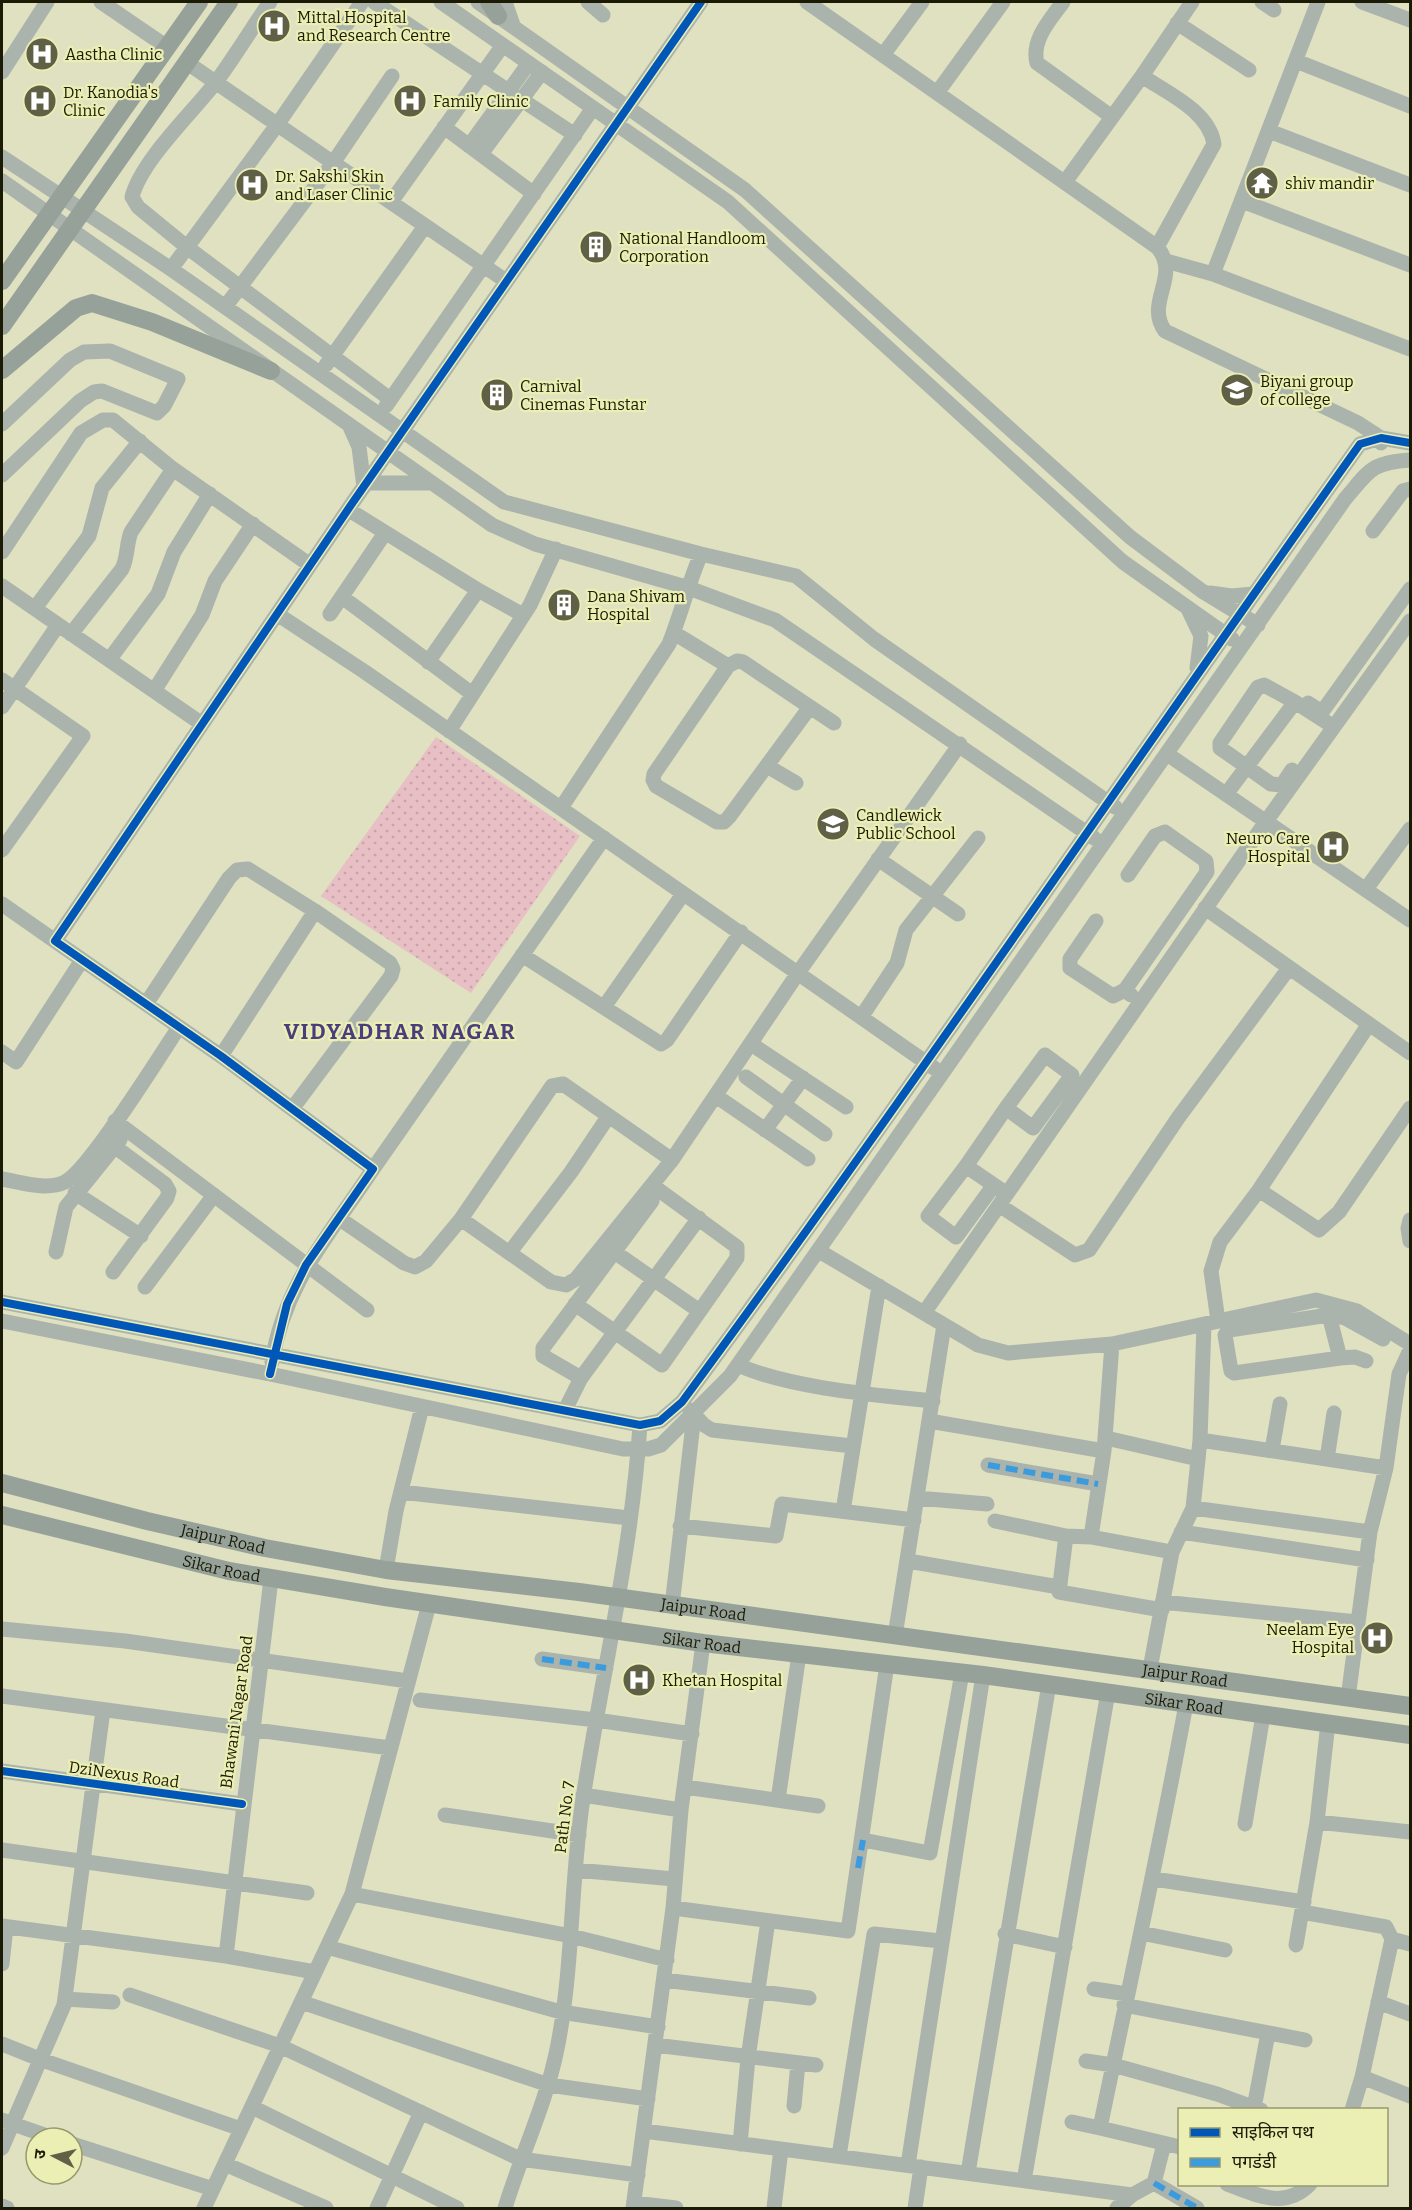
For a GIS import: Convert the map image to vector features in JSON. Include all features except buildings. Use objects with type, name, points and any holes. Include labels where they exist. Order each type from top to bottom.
[{"type":"main road","points":[[2,281],[199,2]]},
{"type":"main road","points":[[2,326],[229,2]]},
{"type":"main road","points":[[2,370],[76,308],[92,303],[152,322],[271,371]]},
{"type":"main road","name":"Jaipur Road","points":[[2,1482],[147,1521],[265,1548],[386,1570],[616,1598],[1410,1706]]},
{"type":"main road","name":"Sikar Road","points":[[2,1515],[112,1544],[271,1579],[429,1604],[703,1643],[983,1675],[1410,1735]]},
{"type":"street","points":[[2,72],[47,2]]},
{"type":"street","points":[[101,2],[167,47]]},
{"type":"street","points":[[270,2],[215,82],[146,168],[135,185],[132,197],[138,207],[188,248],[390,399]]},
{"type":"street","points":[[171,269],[277,125],[362,2]]},
{"type":"street","points":[[374,2],[575,135]]},
{"type":"street","points":[[441,2],[728,202],[1123,562],[1188,610],[1242,645]]},
{"type":"street","points":[[478,2],[501,11],[745,190],[1130,537],[1202,591],[1238,615],[1258,625]]},
{"type":"street","points":[[588,2],[603,15]]},
{"type":"street","points":[[807,2],[1157,247],[1168,267],[1158,308],[1158,321],[1165,331],[1358,423],[1381,438],[1410,443]]},
{"type":"street","points":[[883,55],[922,2]]},
{"type":"street","points":[[937,93],[1003,2]]},
{"type":"street","points":[[1063,2],[1041,35],[1034,51],[1037,63],[1112,117]]},
{"type":"street","points":[[1065,182],[1142,76],[1192,2]]},
{"type":"street","points":[[1213,274],[1318,2]]},
{"type":"street","points":[[1362,2],[1410,20]]},
{"type":"street","points":[[55,941],[310,565],[629,106],[694,4]]},
{"type":"street","points":[[1177,23],[1249,70]]},
{"type":"street","points":[[391,202],[503,45]]},
{"type":"street","points":[[1296,61],[1410,106]]},
{"type":"street","points":[[186,62],[506,281]]},
{"type":"street","points":[[475,150],[535,68]]},
{"type":"street","points":[[225,307],[333,163],[392,76]]},
{"type":"street","points":[[1142,76],[1199,116],[1209,126],[1214,144],[1157,247]]},
{"type":"street","points":[[382,414],[390,399],[593,108]]},
{"type":"street","points":[[444,127],[534,194]]},
{"type":"street","points":[[1269,131],[1410,185]]},
{"type":"street","points":[[2,157],[60,198],[171,269],[404,429],[504,502],[701,554],[796,576],[873,639],[1126,814]]},
{"type":"street","points":[[2,181],[492,525],[535,544],[686,587],[775,620],[960,744],[1104,845]]},
{"type":"street","points":[[1242,201],[1410,265]]},
{"type":"street","points":[[321,372],[425,226]]},
{"type":"street","points":[[1166,261],[1213,274],[1410,349]]},
{"type":"street","points":[[2,424],[70,360],[84,351],[110,351],[178,379],[164,406],[157,413],[102,391],[94,392],[80,401],[2,475]]},
{"type":"street","points":[[100,422],[102,391]]},
{"type":"street","points":[[80,401],[100,422]]},
{"type":"street","points":[[2,552],[81,433],[100,422],[113,420],[173,469],[310,565]]},
{"type":"street","points":[[349,425],[359,447],[365,485]]},
{"type":"street","points":[[1381,438],[1384,462]]},
{"type":"street","points":[[2,1302],[640,1425],[660,1421],[682,1402],[806,1233],[1196,674],[1360,444],[1381,438]]},
{"type":"street","points":[[35,608],[88,536],[102,488],[140,441]]},
{"type":"street","points":[[2,1321],[638,1450],[661,1445],[694,1415],[738,1365],[1345,500],[1372,468],[1384,462],[1410,460]]},
{"type":"street","points":[[2,707],[8,685],[65,630],[122,569],[127,559],[131,532],[173,469]]},
{"type":"street","points":[[365,485],[433,483]]},
{"type":"street","points":[[1373,531],[1403,491],[1410,489]]},
{"type":"street","points":[[109,660],[158,594],[174,552],[210,494]]},
{"type":"street","points":[[349,510],[478,590],[523,615]]},
{"type":"street","points":[[154,691],[202,615],[215,581],[253,524]]},
{"type":"street","points":[[330,614],[386,533]]},
{"type":"street","points":[[448,731],[523,615],[556,549]]},
{"type":"street","points":[[561,808],[669,644],[686,587],[701,554]]},
{"type":"street","points":[[2,586],[202,724]]},
{"type":"street","points":[[924,1313],[1000,1195],[1141,1001],[1267,820],[1330,721],[1360,658],[1410,589]]},
{"type":"street","points":[[428,662],[478,590]]},
{"type":"street","points":[[1202,591],[1232,596],[1253,594]]},
{"type":"street","points":[[342,597],[471,693]]},
{"type":"street","points":[[1188,610],[1201,636],[1196,674]]},
{"type":"street","points":[[277,614],[741,932],[943,1074]]},
{"type":"street","points":[[1330,721],[1264,685],[1258,687],[1220,746],[1271,784],[1281,784],[1330,721],[1378,666],[1410,621]]},
{"type":"street","points":[[674,633],[728,666]]},
{"type":"street","points":[[1360,658],[1378,666]]},
{"type":"street","points":[[810,707],[724,822],[707,816],[656,786],[653,780],[659,765],[728,666],[737,661],[743,662],[834,723]]},
{"type":"street","points":[[1272,680],[1330,721]]},
{"type":"street","points":[[2,850],[82,736],[8,685]]},
{"type":"street","points":[[1227,793],[1295,702]]},
{"type":"street","points":[[581,1378],[549,1361],[541,1353],[550,1336],[613,1251],[798,973],[960,744]]},
{"type":"street","points":[[1167,754],[1267,820],[1410,920]]},
{"type":"street","points":[[766,766],[796,783]]},
{"type":"street","points":[[1366,890],[1410,829]]},
{"type":"street","points":[[1096,921],[1070,959],[1070,968],[1113,996],[1125,990],[1208,872],[1208,866],[1206,861],[1165,832],[1155,836],[1128,875]]},
{"type":"street","points":[[270,1374],[273,1354],[287,1304],[306,1265],[604,838]]},
{"type":"street","points":[[862,1016],[897,963],[906,930],[978,838]]},
{"type":"street","points":[[878,859],[958,914]]},
{"type":"street","points":[[146,1004],[229,878],[237,870],[248,869],[315,911],[390,963],[393,969],[391,976],[292,1109]]},
{"type":"street","points":[[604,1007],[683,894]]},
{"type":"street","points":[[3,908],[55,941],[221,1056],[373,1169]]},
{"type":"street","points":[[1205,908],[1410,1053]]},
{"type":"street","points":[[221,1056],[315,911]]},
{"type":"street","points":[[522,956],[661,1044],[668,1040],[741,932]]},
{"type":"street","points":[[2,1052],[16,1062],[82,960]]},
{"type":"street","points":[[966,1166],[1076,1255],[1089,1250],[1178,1118],[1289,968]]},
{"type":"street","points":[[1125,990],[1141,1001]]},
{"type":"street","points":[[1150,1669],[1172,1552],[1194,1508],[1211,1323],[1211,1271],[1220,1242],[1259,1190],[1369,1024]]},
{"type":"street","points":[[2,1179],[47,1187],[64,1182],[75,1175],[179,1027]]},
{"type":"street","points":[[751,1044],[846,1107]]},
{"type":"street","points":[[1000,1195],[956,1237],[928,1216],[966,1166],[1006,1108],[1045,1055],[1072,1075],[1033,1128],[1006,1108]]},
{"type":"street","points":[[746,1077],[825,1134]]},
{"type":"street","points":[[765,1130],[803,1078]]},
{"type":"street","points":[[340,1219],[404,1263],[415,1267],[426,1261],[461,1219],[552,1086],[563,1084],[672,1160]]},
{"type":"street","points":[[716,1096],[808,1159]]},
{"type":"street","points":[[1259,1190],[1319,1230],[1339,1212],[1410,1108]]},
{"type":"street","points":[[510,1252],[572,1172],[608,1117]]},
{"type":"street","points":[[115,1120],[367,1310]]},
{"type":"street","points":[[56,1252],[64,1215],[75,1193],[128,1131]]},
{"type":"street","points":[[113,1272],[141,1236],[169,1191],[165,1184],[114,1146]]},
{"type":"street","points":[[461,1219],[551,1282],[566,1285],[576,1279],[656,1188]]},
{"type":"street","points":[[575,1304],[662,1365],[698,1310],[737,1258],[736,1247],[656,1188]]},
{"type":"street","points":[[75,1193],[141,1236]]},
{"type":"street","points":[[145,1287],[214,1195]]},
{"type":"street","points":[[564,1410],[581,1378],[699,1218]]},
{"type":"street","points":[[1410,1220],[1408,1228],[1410,1241]]},
{"type":"street","points":[[613,1251],[698,1310]]},
{"type":"street","points":[[819,1251],[978,1345],[1008,1353],[1112,1344],[1322,1300],[1357,1311],[1410,1344]]},
{"type":"street","points":[[843,1511],[860,1393],[879,1286]]},
{"type":"street","points":[[1322,1300],[1324,1310],[1329,1315],[1340,1358]]},
{"type":"street","points":[[1366,1361],[1355,1357],[1340,1358],[1238,1374],[1231,1371],[1226,1335],[1229,1330],[1329,1315],[1345,1318],[1383,1339]]},
{"type":"street","points":[[895,1636],[944,1325]]},
{"type":"street","points":[[1090,1537],[1105,1444],[1112,1344]]},
{"type":"street","points":[[1348,1698],[1370,1532],[1386,1467],[1399,1374],[1410,1350]]},
{"type":"street","points":[[738,1365],[756,1373],[860,1393],[933,1401]]},
{"type":"street","points":[[682,1402],[712,1430],[852,1446]]},
{"type":"street","points":[[1272,1450],[1280,1404]]},
{"type":"street","points":[[386,1570],[401,1492],[422,1407]]},
{"type":"street","points":[[1327,1459],[1334,1413]]},
{"type":"street","points":[[672,1606],[694,1415]]},
{"type":"street","points":[[929,1422],[1105,1444],[1198,1460]]},
{"type":"street","name":"Path No. 7","points":[[505,2208],[520,2159],[549,2085],[571,1936],[583,1795],[606,1668],[629,1518],[640,1425]]},
{"type":"street","points":[[1200,1440],[1386,1467]]},
{"type":"street","points":[[988,1464],[1098,1484]]},
{"type":"street","points":[[401,1492],[629,1518]]},
{"type":"street","points":[[917,1498],[987,1504]]},
{"type":"street","points":[[680,1526],[776,1536],[782,1504],[914,1520]]},
{"type":"street","points":[[1194,1508],[1370,1532]]},
{"type":"street","points":[[995,1521],[1066,1536],[1090,1537],[1172,1552]]},
{"type":"street","points":[[1181,1532],[1366,1560]]},
{"type":"street","points":[[1066,1536],[1059,1592],[1162,1606],[1357,1622]]},
{"type":"street","points":[[908,1561],[1059,1587]]},
{"type":"street","name":"Bhawani Nagar Road","points":[[226,1956],[242,1804],[254,1730],[271,1579]]},
{"type":"street","points":[[204,2208],[351,1894],[429,1604]]},
{"type":"street","points":[[2,1629],[125,1641],[408,1681]]},
{"type":"street","points":[[676,2208],[633,2206],[667,1960],[681,1810],[703,1643]]},
{"type":"street","points":[[778,1800],[800,1654]]},
{"type":"street","points":[[542,1659],[606,1668]]},
{"type":"street","points":[[673,1908],[848,1931],[887,1664]]},
{"type":"street","points":[[930,1853],[962,1674]]},
{"type":"street","points":[[915,2208],[914,2166],[941,1941],[956,1860],[983,1675]]},
{"type":"street","points":[[968,2173],[1005,1934],[1049,1684]]},
{"type":"street","points":[[1024,2181],[1108,1692]]},
{"type":"street","points":[[2,1696],[390,1748]]},
{"type":"street","points":[[420,1700],[596,1720],[692,1734]]},
{"type":"street","points":[[1100,2128],[1154,1879],[1186,1704]]},
{"type":"street","points":[[2,2148],[7,2122],[42,2060],[65,1999],[103,1710]]},
{"type":"street","points":[[1245,1824],[1263,1715]]},
{"type":"street","points":[[1296,1945],[1317,1822],[1328,1724]]},
{"type":"street","name":"DziNexus Road","points":[[2,1771],[242,1804]]},
{"type":"street","points":[[685,1787],[818,1806]]},
{"type":"street","points":[[583,1795],[681,1810]]},
{"type":"street","points":[[444,1815],[579,1835]]},
{"type":"street","points":[[1317,1822],[1410,1832]]},
{"type":"street","points":[[862,1840],[956,1860]]},
{"type":"street","points":[[2,1850],[307,1893]]},
{"type":"street","points":[[576,1870],[674,1879]]},
{"type":"street","points":[[1154,1879],[1303,1907],[1386,1928],[1392,1939],[1362,2077],[1352,2108]]},
{"type":"street","points":[[351,1894],[571,1936],[667,1960]]},
{"type":"street","points":[[740,2144],[748,2058],[768,1921]]},
{"type":"street","points":[[2,1964],[4,1927],[73,1935],[218,1958],[226,1956],[315,1972]]},
{"type":"street","points":[[1142,1933],[1226,1950]]},
{"type":"street","points":[[839,2156],[874,1934],[941,1941]]},
{"type":"street","points":[[1005,1934],[1065,1947]]},
{"type":"street","points":[[1392,1939],[1410,1944]]},
{"type":"street","points":[[327,1947],[561,2012],[658,2027]]},
{"type":"street","points":[[664,1980],[809,1998]]},
{"type":"street","points":[[1094,1989],[1126,2000],[1305,2040]]},
{"type":"street","points":[[130,1995],[280,2046],[520,2159],[638,2175]]},
{"type":"street","points":[[65,1999],[112,2002]]},
{"type":"street","points":[[301,2002],[549,2085],[648,2099]]},
{"type":"street","points":[[1378,2002],[1410,2014]]},
{"type":"street","points":[[1258,2108],[1268,2033]]},
{"type":"street","points":[[2,2044],[42,2060],[241,2128]]},
{"type":"street","points":[[655,2045],[816,2065]]},
{"type":"street","points":[[1086,2061],[1113,2065],[1216,2094],[1255,2108]]},
{"type":"street","points":[[794,2106],[798,2063]]},
{"type":"street","points":[[1362,2077],[1410,2097]]},
{"type":"street","points":[[1214,2108],[1216,2094]]},
{"type":"street","points":[[252,2107],[458,2208]]},
{"type":"street","points":[[377,2208],[421,2112]]},
{"type":"street","points":[[7,2122],[24,2128]]},
{"type":"street","points":[[1072,2122],[1178,2147]]},
{"type":"street","points":[[644,2131],[1132,2194]]},
{"type":"street","points":[[1117,2208],[1132,2194],[1154,2183],[1164,2144]]},
{"type":"street","points":[[84,2148],[213,2189]]},
{"type":"street","points":[[774,2208],[781,2149]]},
{"type":"street","points":[[225,2164],[326,2208]]},
{"type":"street","points":[[1154,2183],[1197,2208]]},
{"type":"street","points":[[1237,2186],[1272,2201],[1284,2201],[1307,2186]]},
{"type":"street","points":[[2,2206],[7,2208]]},
{"type":"shaded area","points":[[436,737],[580,836],[471,993],[321,896]]},
{"type":"marked path","points":[[988,1465],[1098,1484]]},
{"type":"marked path","points":[[542,1659],[606,1668]]},
{"type":"marked path","points":[[858,1868],[863,1840]]},
{"type":"marked path","points":[[1154,2183],[1197,2208]]},
{"type":"cycle path","points":[[270,1374],[287,1304],[306,1265],[373,1169],[221,1056],[55,941],[351,505],[701,2]]},
{"type":"cycle path","points":[[2,1302],[640,1425],[660,1421],[682,1402],[854,1164],[1360,444],[1381,438],[1410,443]]},
{"type":"cycle path","points":[[2,1771],[242,1804]]},
{"type":"place","name":"Mittal Hospital and Research Centre","points":[[274,26]]},
{"type":"place","name":"Aastha Clinic","points":[[42,54]]},
{"type":"place","name":"Dr. Kanodia's Clinic","points":[[40,101]]},
{"type":"place","name":"Family Clinic","points":[[410,101]]},
{"type":"place","name":"shiv mandir","points":[[1262,183]]},
{"type":"place","name":"Dr. Sakshi Skin and Laser Clinic","points":[[252,185]]},
{"type":"place","name":"National Handloom Corporation","points":[[596,247]]},
{"type":"place","name":"Biyani group of college","points":[[1237,390]]},
{"type":"place","name":"Carnival Cinemas Funstar","points":[[497,395]]},
{"type":"place","name":"Dana Shivam Hospital","points":[[564,605]]},
{"type":"place","name":"Candlewick Public School","points":[[833,824]]},
{"type":"place","name":"Neuro Care Hospital","points":[[1333,847]]},
{"type":"place","name":"Neelam Eye Hospital","points":[[1377,1638]]},
{"type":"place","name":"Khetan Hospital","points":[[639,1680]]},
{"type":"district","name":"VIDYADHAR NAGAR","points":[[400,1031]]}]
